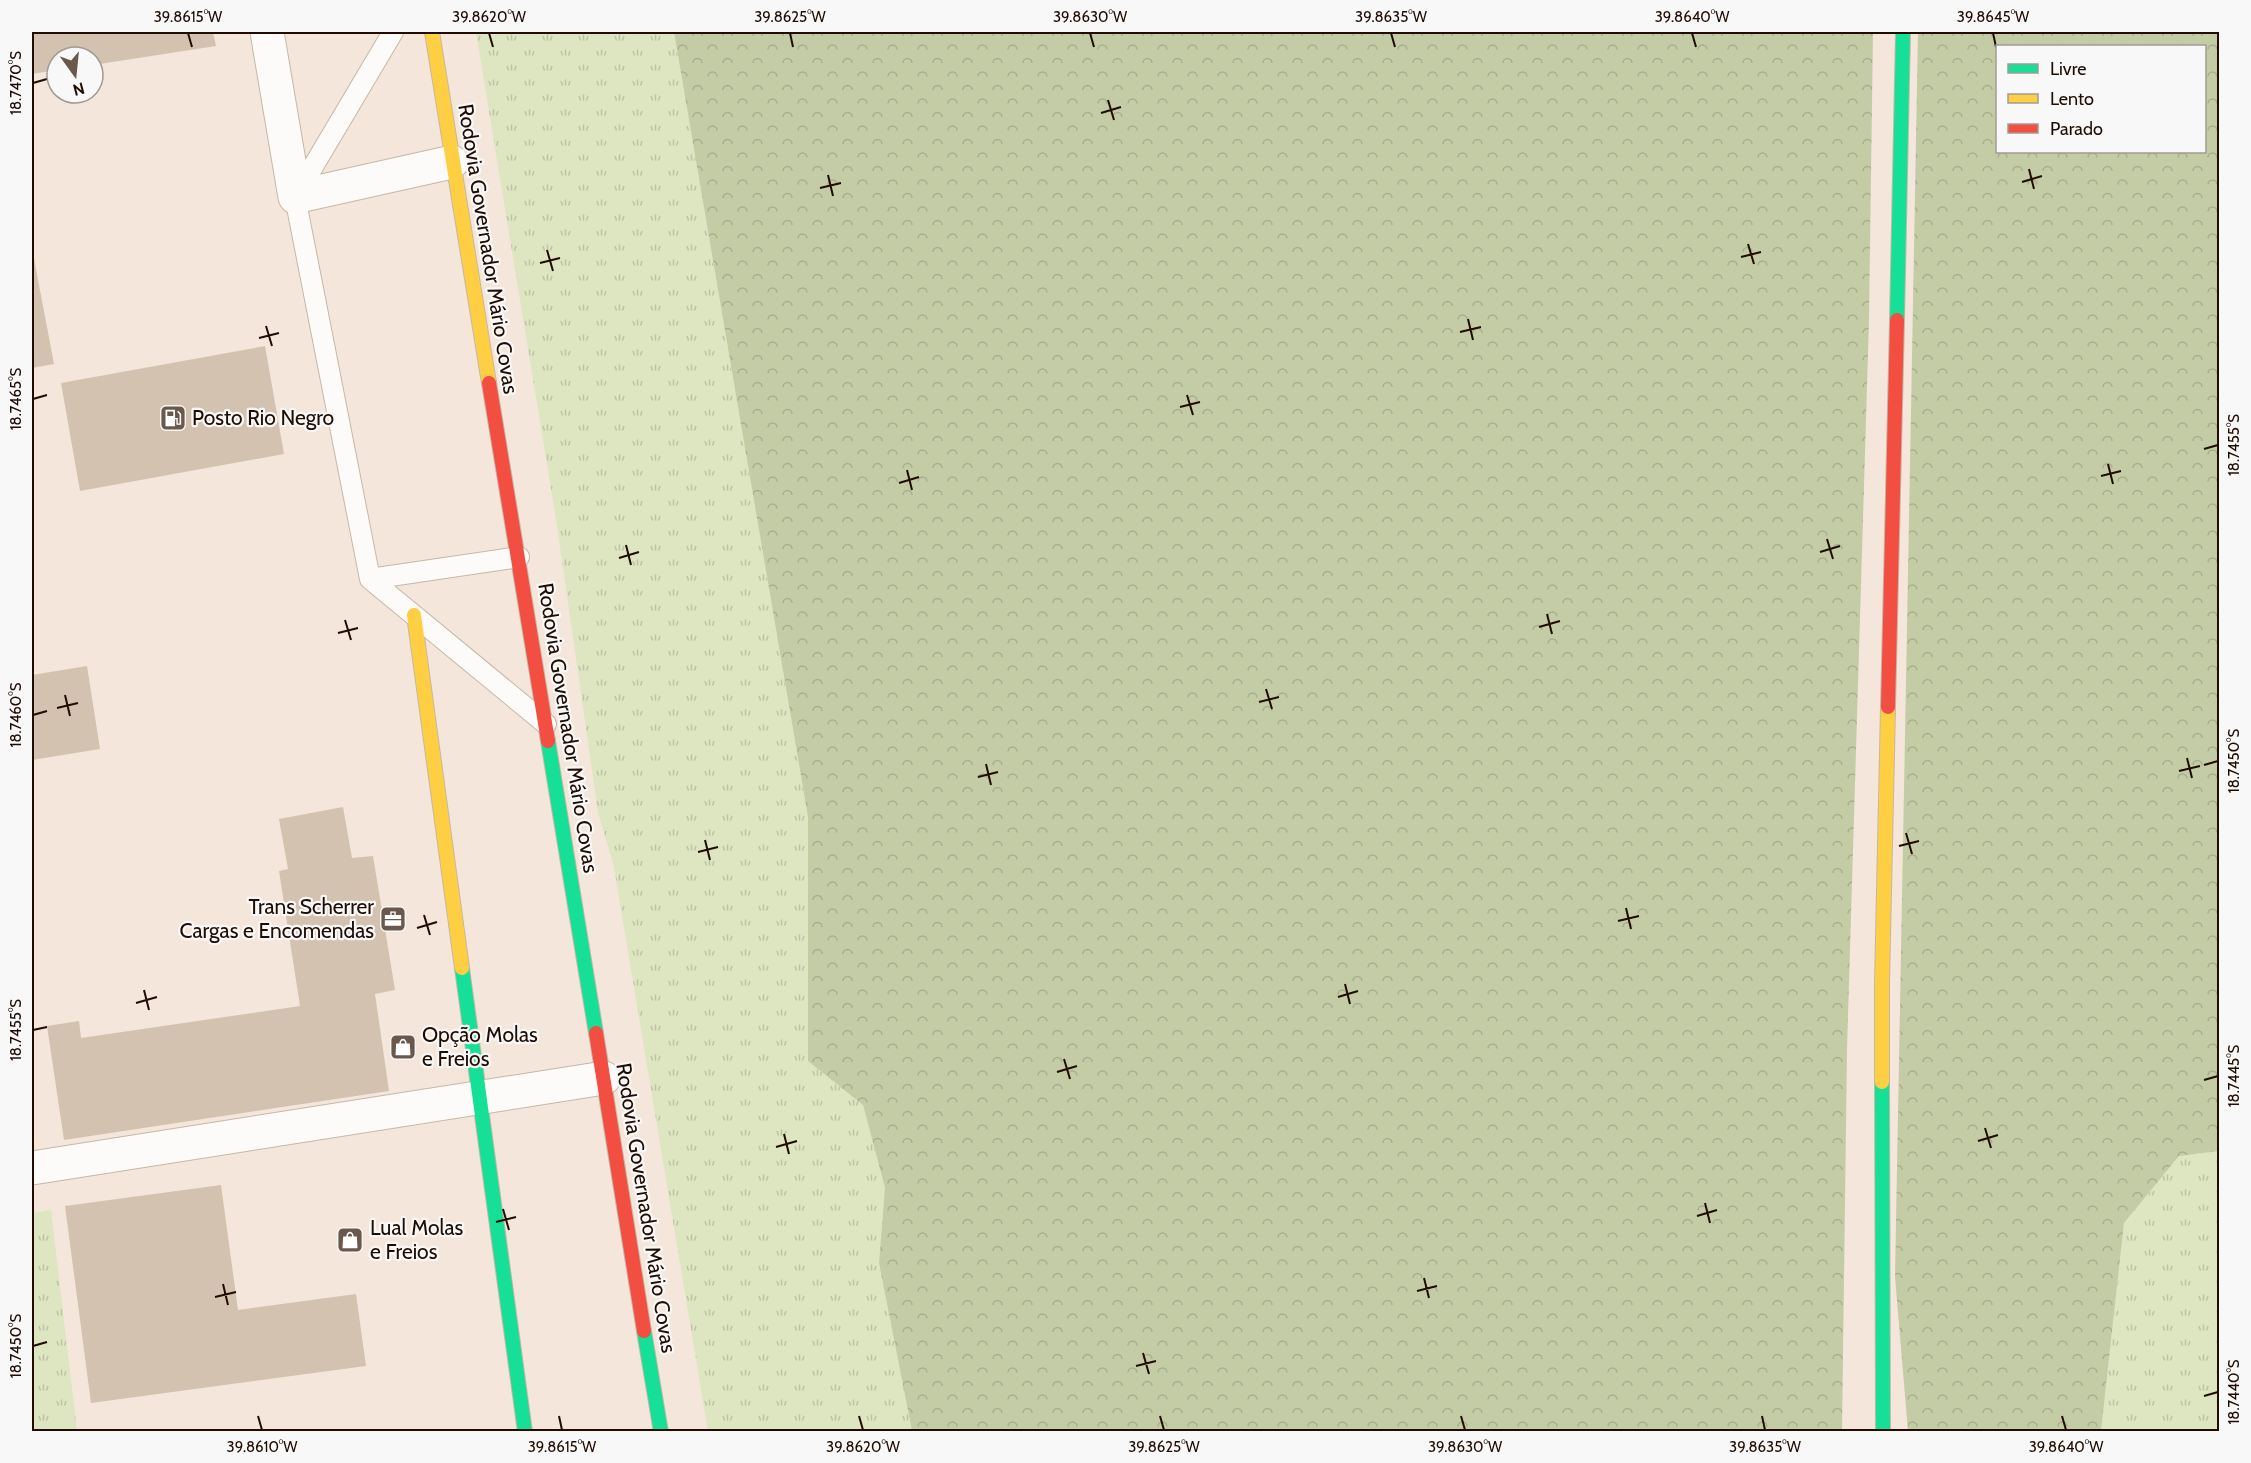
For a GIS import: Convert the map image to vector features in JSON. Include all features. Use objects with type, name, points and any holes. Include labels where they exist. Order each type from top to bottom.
[{"type":"main road","name":"Rodovia Governador Mário Covas","points":[[432,32],[662,1431]]},
{"type":"main road","points":[[1883,1431],[1882,982],[1903,32]]},
{"type":"main road","points":[[414,615],[525,1431]]},
{"type":"street","points":[[267,32],[295,197],[452,162]]},
{"type":"street","points":[[32,1168],[604,1078]]},
{"type":"lane","points":[[393,32],[295,197],[370,579],[546,724]]},
{"type":"lane","points":[[370,579],[519,557]]},
{"type":"green space","points":[[476,32],[674,32],[808,817],[808,1061],[863,1105],[885,1189],[879,1263],[912,1431],[708,1431],[614,867],[598,812],[556,519]]},
{"type":"green space","points":[[674,32],[1873,32],[1869,320],[1847,1049],[1842,1431],[912,1431],[879,1263],[885,1188],[863,1105],[808,1061],[808,817]]},
{"type":"green space","points":[[1918,32],[2219,32],[2219,1151],[2179,1156],[2124,1223],[2101,1431],[1908,1431],[1895,1277]]},
{"type":"green space","points":[[2219,1151],[2219,1431],[2101,1432],[2124,1223],[2179,1156]]},
{"type":"green space","points":[[51,1210],[77,1431],[32,1431],[32,1213]]},
{"type":"building","points":[[32,32],[213,32],[216,46],[105,63],[105,45],[45,45],[45,72],[32,74]]},
{"type":"building","points":[[32,248],[54,364],[32,368]]},
{"type":"building","name":"Posto Rio Negro","points":[[265,346],[284,454],[80,491],[61,383]]},
{"type":"building","points":[[87,666],[100,749],[32,760],[32,675]]},
{"type":"building","points":[[343,807],[352,858],[373,856],[395,990],[375,994],[389,1091],[64,1140],[47,1026],[79,1021],[81,1038],[300,1006],[279,871],[288,869],[279,819]]},
{"type":"building","points":[[221,1185],[238,1310],[356,1294],[366,1366],[91,1403],[65,1206]]},
{"type":"traffic: fast","points":[[1897,320],[1903,32]]},
{"type":"traffic: fast","points":[[548,741],[596,1033]]},
{"type":"traffic: fast","points":[[462,968],[525,1432]]},
{"type":"traffic: fast","points":[[1882,1082],[1883,1432]]},
{"type":"traffic: fast","points":[[644,1331],[661,1432]]},
{"type":"traffic: slow","points":[[432,32],[489,383]]},
{"type":"traffic: slow","points":[[414,615],[462,968]]},
{"type":"traffic: slow","points":[[1882,1082],[1888,707]]},
{"type":"traffic: jam","points":[[1888,707],[1897,320]]},
{"type":"traffic: jam","points":[[489,383],[548,741]]},
{"type":"traffic: jam","points":[[596,1033],[644,1331]]},
{"type":"place","name":"Posto Rio Negro","points":[[173,418]]},
{"type":"place","name":"Trans Scherrer Cargas e Encomendas","points":[[393,919]]},
{"type":"place","name":"Opção Molas e Freios","points":[[403,1047]]},
{"type":"place","name":"Lual Molas e Freios","points":[[350,1240]]}]
